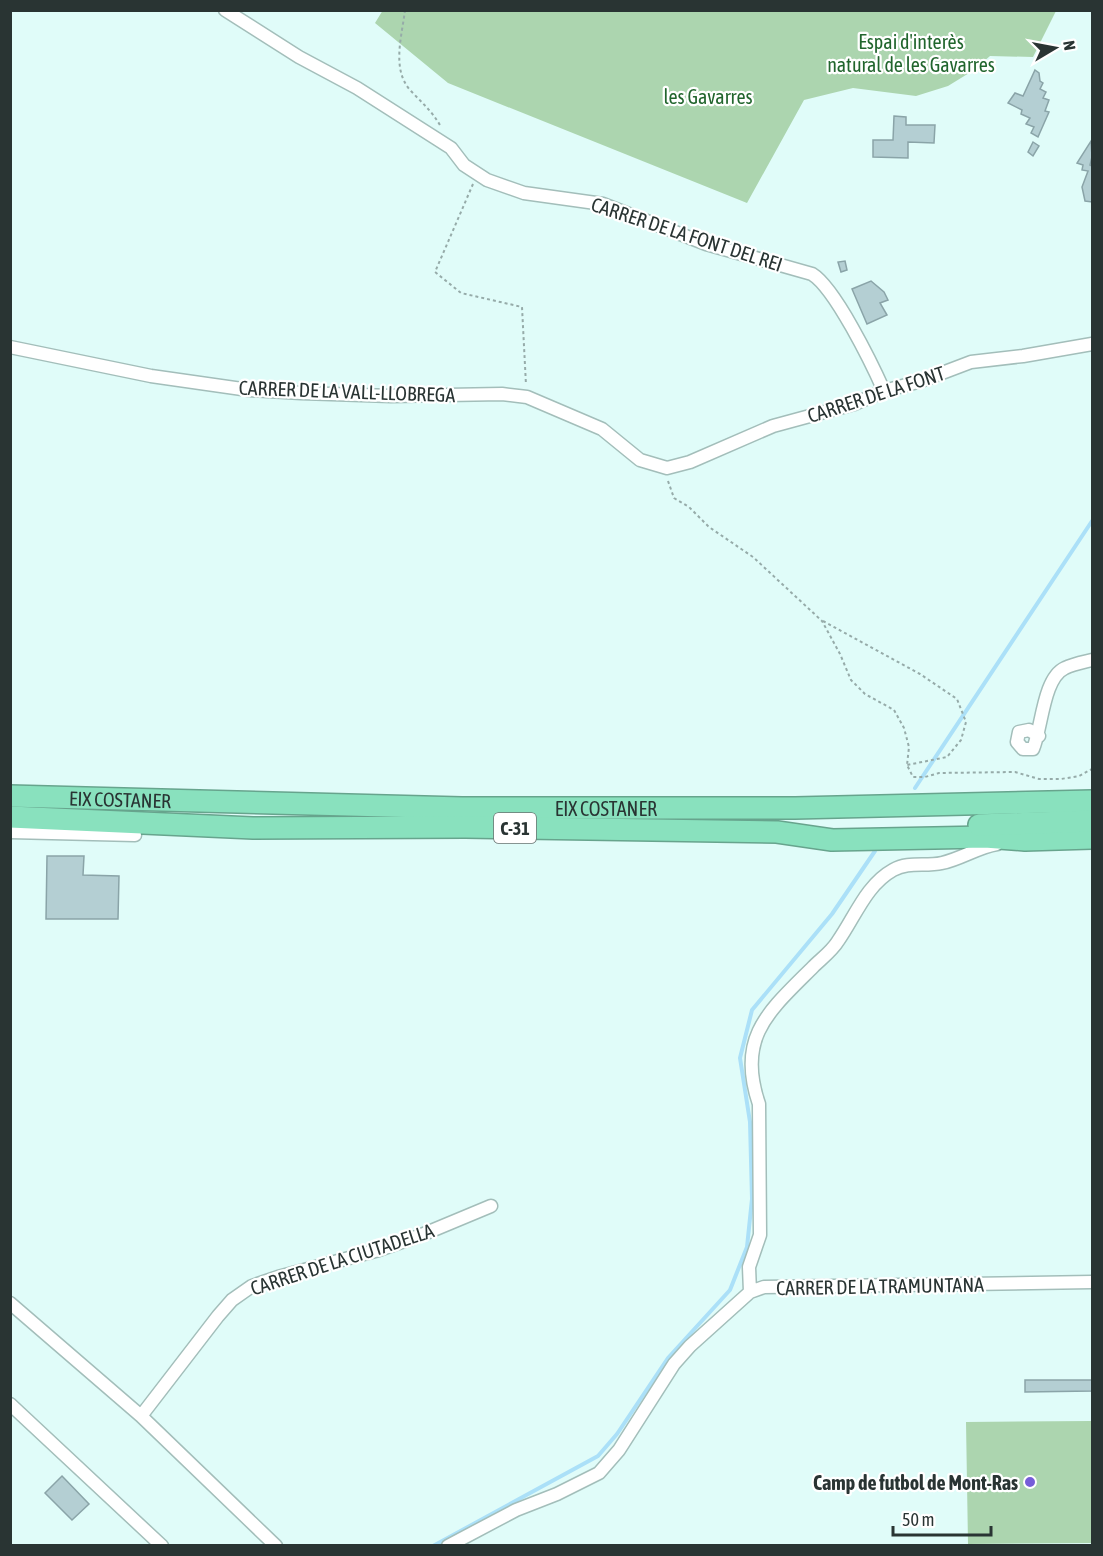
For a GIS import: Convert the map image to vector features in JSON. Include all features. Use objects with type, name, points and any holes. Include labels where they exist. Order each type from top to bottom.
[{"type":"highway","points":[[10,787],[304,796],[390,806]]},
{"type":"highway","points":[[795,808],[822,799],[1092,790]]},
{"type":"highway","name":"EIX COSTANER","points":[[10,796],[390,806],[795,808],[1092,801]]},
{"type":"highway","name":"C-31","points":[[10,817],[254,828],[465,827],[777,832],[1092,821]]},
{"type":"highway","points":[[135,835],[254,828]]},
{"type":"highway","points":[[777,832],[832,840],[985,837],[1025,840],[1092,838]]},
{"type":"street","name":"CARRER DE LA FONT DEL REI","points":[[225,10],[299,57],[357,88],[451,148],[464,165],[488,180],[524,193],[603,204],[706,244],[812,274],[825,284],[872,364],[884,391]]},
{"type":"street","name":"CARRER DE LA FONT","points":[[667,468],[690,462],[773,426],[854,404],[884,391],[921,381],[971,362],[1092,344]]},
{"type":"street","name":"CARRER DE LA VALL-LLOBREGA","points":[[10,347],[151,376],[249,390],[347,394],[502,394],[527,397],[602,429],[640,460],[667,468]]},
{"type":"street","points":[[1038,736],[1050,683],[1063,668],[1092,660]]},
{"type":"street","points":[[10,832],[135,835]]},
{"type":"street","points":[[750,1292],[749,1267],[760,1235],[759,1104],[754,1089],[751,1054],[759,1030],[777,1003],[837,943],[875,882],[894,869],[910,864],[941,864],[986,846],[1025,840]]},
{"type":"street","name":"CARRER DE LA CIUTADELLA","points":[[141,1416],[218,1316],[232,1300],[252,1286],[379,1250],[491,1206]]},
{"type":"street","name":"CARRER DE LA TRAMUNTANA","points":[[448,1545],[516,1510],[557,1494],[599,1473],[619,1450],[674,1364],[690,1346],[750,1292],[764,1287],[1092,1282]]},
{"type":"street","points":[[10,1303],[141,1416],[276,1545]]},
{"type":"street","points":[[10,1404],[162,1545]]},
{"type":"path","points":[[405,10],[399,54],[400,72],[409,90],[435,115],[451,148]]},
{"type":"path","points":[[478,174],[435,272],[461,293],[522,307],[527,397]]},
{"type":"path","points":[[667,468],[674,498],[689,507],[709,527],[753,557],[822,621],[920,674],[957,699],[966,722],[961,740],[947,757],[907,765]]},
{"type":"path","points":[[822,621],[840,654],[850,680],[865,694],[894,710],[904,728],[909,747],[907,765],[913,777],[925,777],[939,773],[1015,772],[1039,779],[1061,779],[1079,776],[1092,769]]},
{"type":"green space","name":"les Gavarres","points":[[383,10],[1056,11],[1033,57],[990,56],[974,70],[948,86],[916,96],[853,88],[804,100],[747,203],[448,83],[375,23]]},
{"type":"green space","name":"Camp de futbol de Mont-Ras","points":[[1092,1421],[1092,1543],[968,1544],[966,1422]]},
{"type":"building","points":[[1035,70],[1039,73],[1040,81],[1043,83],[1040,89],[1046,92],[1043,98],[1049,100],[1045,111],[1049,112],[1038,137],[1031,133],[1034,127],[1026,124],[1030,118],[1021,114],[1022,110],[1008,103],[1015,93],[1023,96]]},
{"type":"building","points":[[894,116],[906,117],[906,125],[935,125],[934,143],[908,142],[908,158],[873,157],[873,140],[893,140]]},
{"type":"building","points":[[1091,141],[1092,202],[1085,201],[1082,187],[1088,171],[1082,170],[1083,165],[1077,163]]},
{"type":"building","points":[[1033,142],[1039,146],[1033,156],[1028,152]]},
{"type":"building","points":[[845,261],[847,270],[841,272],[838,262]]},
{"type":"building","points":[[871,281],[884,292],[888,300],[880,303],[887,315],[867,324],[852,289]]},
{"type":"building","points":[[47,856],[84,856],[83,875],[119,876],[118,919],[46,919]]},
{"type":"building","points":[[1025,1380],[1092,1380],[1092,1391],[1025,1392]]},
{"type":"building","points":[[62,1476],[89,1504],[72,1520],[45,1493]]},
{"type":"waterway","points":[[915,788],[1092,521]]},
{"type":"waterway","points":[[433,1546],[598,1456],[617,1434],[668,1358],[730,1290],[747,1247],[752,1199],[750,1122],[740,1058],[752,1010],[832,914],[875,851]]},
{"type":"place","name":"Camp de futbol de Mont-Ras","points":[[1030,1482]]},
{"type":"park label","name":"Espai d'interès natural de les Gavarres","points":[[911,52]]}]
